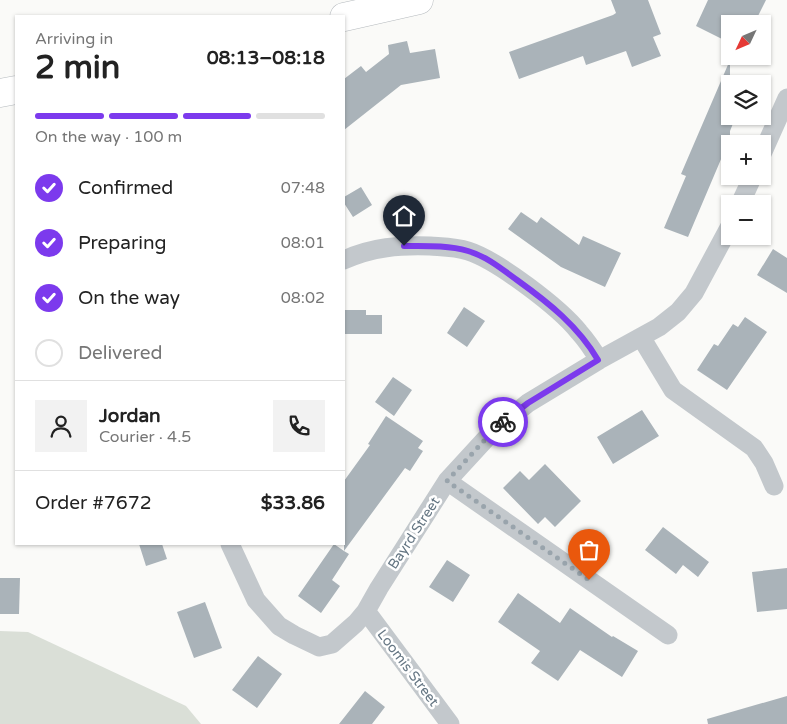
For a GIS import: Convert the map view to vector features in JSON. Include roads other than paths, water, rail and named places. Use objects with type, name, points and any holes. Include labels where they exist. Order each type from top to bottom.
[{"type":"main road","points":[[345,17],[419,0]]},
{"type":"main road","points":[[0,93],[15,90]]},
{"type":"street","points":[[770,135],[787,98]]},
{"type":"street","name":"Bayrd Street","points":[[230,545],[256,600],[279,626],[319,647],[328,646],[336,641],[366,611],[447,481],[492,432],[528,403],[598,360],[641,338],[678,312],[694,293],[721,243]]},
{"type":"street","points":[[349,258],[378,249],[404,246],[458,248],[480,255],[536,294],[562,315],[578,330],[598,360]]},
{"type":"street","points":[[641,338],[673,390],[754,448],[764,463],[774,486]]},
{"type":"street","points":[[447,481],[668,635]]},
{"type":"street","name":"Loomis Street","points":[[366,611],[450,724]]}]
